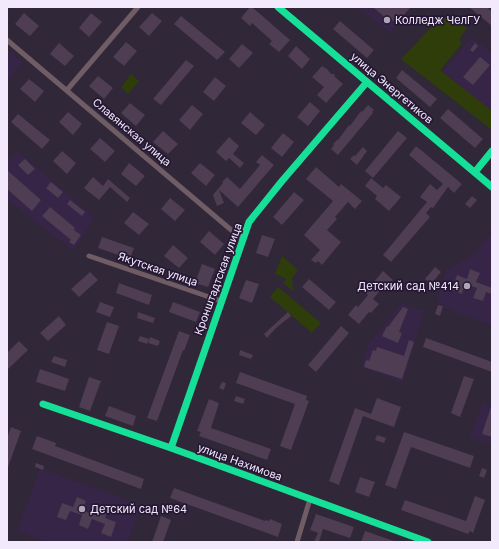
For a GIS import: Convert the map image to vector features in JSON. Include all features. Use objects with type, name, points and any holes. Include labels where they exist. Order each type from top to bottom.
[{"type":"street","points":[[67,90],[138,7]]},
{"type":"street","name":"улица Энергетиков","points":[[278,7],[492,187]]},
{"type":"street","name":"Славянская улица","points":[[7,40],[243,240]]},
{"type":"street","name":"Кронштадтская улица","points":[[171,448],[221,301],[252,218],[367,82]]},
{"type":"street","points":[[475,172],[492,151]]},
{"type":"street","name":"Якутская улица","points":[[89,256],[221,301]]},
{"type":"street","name":"улица Нахимова","points":[[43,404],[171,448],[428,542]]},
{"type":"street","points":[[297,542],[310,499]]},
{"type":"shaded area","name":"Колледж ЧелГУ","points":[[358,7],[412,7],[390,33]]},
{"type":"shaded area","points":[[472,37],[492,53],[492,112],[443,72]]},
{"type":"shaded area","points":[[7,49],[23,62],[7,81]]},
{"type":"shaded area","points":[[18,151],[94,217],[74,252],[7,199],[7,162]]},
{"type":"shaded area","name":"Детский сад №414","points":[[492,232],[492,325],[443,308],[444,304],[437,301],[445,271],[473,255]]},
{"type":"shaded area","points":[[402,303],[424,311],[403,383],[361,367],[369,343]]},
{"type":"shaded area","points":[[483,403],[492,407],[492,444],[469,437]]},
{"type":"shaded area","name":"Детский сад №64","points":[[40,468],[141,505],[128,542],[47,542],[17,531]]},
{"type":"green space","points":[[443,15],[467,28],[460,38],[461,45],[440,70],[492,111],[492,130],[401,59]]},
{"type":"green space","points":[[131,74],[139,81],[128,94],[121,87]]},
{"type":"green space","points":[[282,256],[298,270],[292,278],[293,291],[283,283],[287,279],[275,274]]},
{"type":"green space","points":[[278,287],[321,323],[312,333],[270,297]]},
{"type":"building","points":[[250,7],[252,7],[290,40],[279,52],[269,44],[272,41],[252,23],[250,26],[241,18]]},
{"type":"building","points":[[373,7],[411,7],[396,23],[393,20],[391,23]]},
{"type":"building","points":[[469,7],[487,7],[492,12],[492,26]]},
{"type":"building","points":[[24,13],[39,26],[30,36],[15,24]]},
{"type":"building","points":[[91,13],[102,22],[89,37],[79,28]]},
{"type":"building","points":[[152,13],[162,21],[149,36],[139,27]]},
{"type":"building","points":[[181,16],[225,52],[217,60],[174,24]]},
{"type":"building","points":[[340,21],[374,50],[367,58],[333,29]]},
{"type":"building","points":[[126,42],[137,51],[124,66],[113,57]]},
{"type":"building","points":[[59,43],[74,56],[65,66],[50,54]]},
{"type":"building","points":[[475,43],[478,46],[473,52],[470,50]]},
{"type":"building","points":[[242,44],[253,53],[239,68],[229,59]]},
{"type":"building","points":[[296,46],[310,59],[302,69],[288,56]]},
{"type":"building","points":[[480,57],[490,65],[473,85],[463,77]]},
{"type":"building","points":[[186,60],[194,66],[161,105],[153,99]]},
{"type":"building","points":[[322,66],[331,74],[334,74],[335,77],[343,84],[326,103],[317,95],[324,87],[312,77]]},
{"type":"building","points":[[402,70],[437,99],[430,107],[396,78]]},
{"type":"building","points":[[98,76],[113,88],[104,99],[89,86]]},
{"type":"building","points":[[215,77],[226,86],[214,101],[203,92]]},
{"type":"building","points":[[29,79],[44,91],[35,102],[20,89]]},
{"type":"building","points":[[310,102],[320,111],[308,126],[297,117]]},
{"type":"building","points":[[130,103],[145,115],[136,126],[121,113]]},
{"type":"building","points":[[192,105],[203,114],[190,130],[179,120]]},
{"type":"building","points":[[368,105],[374,110],[372,112],[373,113],[338,155],[331,149],[334,145],[333,144],[338,140],[349,125],[350,126],[361,111],[362,112]]},
{"type":"building","points":[[448,109],[483,139],[475,148],[440,118]]},
{"type":"building","points":[[68,112],[82,124],[73,135],[59,122]]},
{"type":"building","points":[[250,112],[265,125],[256,135],[241,123]]},
{"type":"building","points":[[18,114],[50,140],[42,149],[11,122]]},
{"type":"building","points":[[163,131],[178,144],[168,154],[153,142]]},
{"type":"building","points":[[398,131],[407,138],[373,178],[365,171]]},
{"type":"building","points":[[283,133],[294,142],[282,157],[271,148]]},
{"type":"building","points":[[229,137],[239,146],[233,154],[244,163],[240,168],[229,158],[226,161],[216,152]]},
{"type":"building","points":[[100,138],[115,151],[105,162],[90,149]]},
{"type":"building","points":[[416,146],[462,184],[454,193],[448,187],[433,208],[431,207],[426,213],[430,217],[391,262],[383,255],[427,202],[420,197],[430,184],[437,190],[443,184],[409,155]]},
{"type":"building","points":[[363,147],[367,151],[357,165],[350,159]]},
{"type":"building","points":[[62,151],[76,163],[67,174],[53,161]]},
{"type":"building","points":[[262,155],[274,165],[238,207],[219,190],[224,203],[217,206],[213,195],[223,183],[222,182],[227,177],[240,189],[260,165],[256,162]]},
{"type":"building","points":[[25,159],[35,169],[28,175],[18,165]]},
{"type":"building","points":[[129,163],[145,176],[136,186],[121,174]]},
{"type":"building","points":[[200,163],[215,175],[206,186],[191,173]]},
{"type":"building","points":[[316,167],[339,187],[341,184],[362,201],[355,209],[348,202],[335,217],[337,219],[327,230],[341,242],[322,265],[318,261],[316,263],[311,260],[320,250],[304,235],[333,201],[306,179]]},
{"type":"building","points":[[7,170],[41,200],[32,211],[7,189]]},
{"type":"building","points":[[93,177],[103,186],[108,179],[130,198],[127,202],[110,187],[99,200],[84,188]]},
{"type":"building","points":[[371,178],[383,188],[386,185],[401,197],[389,211],[375,199],[377,196],[365,186]]},
{"type":"building","points":[[51,182],[63,192],[58,198],[46,188]]},
{"type":"building","points":[[294,192],[304,200],[282,225],[273,217]]},
{"type":"building","points":[[472,196],[477,200],[470,208],[465,204]]},
{"type":"building","points":[[170,198],[185,210],[175,221],[161,209]]},
{"type":"building","points":[[70,200],[85,212],[82,216],[67,204]]},
{"type":"building","points":[[50,207],[81,235],[74,245],[69,242],[71,240],[42,216]]},
{"type":"building","points":[[133,212],[149,224],[139,235],[124,223]]},
{"type":"building","points":[[209,231],[224,244],[215,255],[200,242]]},
{"type":"building","points":[[262,235],[275,239],[268,257],[256,253]]},
{"type":"building","points":[[102,237],[134,248],[130,259],[98,248]]},
{"type":"building","points":[[173,245],[188,258],[179,268],[164,256]]},
{"type":"building","points":[[202,264],[215,269],[208,287],[195,283]]},
{"type":"building","points":[[435,267],[441,272],[431,284],[425,279]]},
{"type":"building","points":[[470,269],[480,273],[476,282],[492,288],[492,294],[486,292],[483,301],[473,298],[477,288],[465,284],[462,294],[452,290],[457,275],[467,279]]},
{"type":"building","points":[[383,271],[393,280],[385,289],[383,287],[373,299],[379,304],[371,313],[369,312],[359,324],[348,315],[356,305],[358,307],[368,295],[362,290],[371,281],[373,283]]},
{"type":"building","points":[[90,272],[98,280],[79,297],[71,289]]},
{"type":"building","points":[[309,279],[336,302],[329,310],[302,287]]},
{"type":"building","points":[[246,280],[259,284],[252,303],[239,298]]},
{"type":"building","points":[[119,283],[152,295],[149,305],[116,293]]},
{"type":"building","points":[[100,302],[114,307],[110,317],[96,312]]},
{"type":"building","points":[[173,302],[200,312],[196,322],[169,312]]},
{"type":"building","points":[[438,305],[443,306],[440,316],[435,314]]},
{"type":"building","points":[[403,307],[408,309],[399,332],[402,333],[398,343],[382,336],[387,326],[388,327]]},
{"type":"building","points":[[138,312],[155,318],[153,323],[137,318]]},
{"type":"building","points":[[288,312],[291,316],[276,328],[267,338],[264,334]]},
{"type":"building","points":[[59,316],[66,325],[48,341],[40,333]]},
{"type":"building","points":[[107,322],[119,326],[109,354],[97,350]]},
{"type":"building","points":[[341,326],[349,333],[316,372],[308,365]]},
{"type":"building","points":[[179,331],[190,335],[157,421],[147,418]]},
{"type":"building","points":[[140,336],[149,339],[147,344],[138,341]]},
{"type":"building","points":[[150,337],[160,341],[158,346],[148,343]]},
{"type":"building","points":[[426,338],[492,362],[492,372],[423,347]]},
{"type":"building","points":[[409,340],[414,342],[402,379],[364,367],[366,360],[369,361],[373,350],[376,351],[377,347],[404,356]]},
{"type":"building","points":[[19,341],[28,350],[7,370],[7,353]]},
{"type":"building","points":[[240,350],[253,355],[251,359],[239,355]]},
{"type":"building","points":[[54,356],[67,360],[65,367],[51,362]]},
{"type":"building","points":[[40,369],[69,379],[65,391],[36,382]]},
{"type":"building","points":[[240,372],[307,396],[306,400],[309,401],[291,450],[280,446],[295,404],[236,383]]},
{"type":"building","points":[[464,376],[474,379],[460,417],[451,413]]},
{"type":"building","points":[[89,377],[101,381],[90,411],[79,407]]},
{"type":"building","points":[[222,382],[226,383],[224,390],[219,388]]},
{"type":"building","points":[[236,396],[245,399],[243,404],[234,401]]},
{"type":"building","points":[[377,398],[401,407],[394,427],[363,416],[339,485],[329,481],[355,408],[371,414]]},
{"type":"building","points":[[209,399],[219,403],[211,428],[271,449],[267,460],[199,436],[201,432],[197,431]]},
{"type":"building","points":[[109,406],[136,416],[133,426],[105,416]]},
{"type":"building","points":[[492,407],[492,437],[482,434]]},
{"type":"building","points":[[11,427],[21,431],[8,467],[7,438]]},
{"type":"building","points":[[404,432],[474,456],[470,468],[411,447],[396,489],[385,485]]},
{"type":"building","points":[[377,435],[386,438],[384,443],[375,440]]},
{"type":"building","points":[[37,436],[56,443],[55,446],[144,479],[141,489],[32,449]]},
{"type":"building","points":[[36,463],[44,466],[43,470],[35,467]]},
{"type":"building","points":[[482,468],[487,470],[484,478],[479,476]]},
{"type":"building","points":[[360,477],[375,482],[369,497],[355,492]]},
{"type":"building","points":[[174,488],[265,521],[269,521],[270,519],[282,524],[278,537],[170,498]]},
{"type":"building","points":[[475,496],[485,500],[473,533],[470,531],[468,534],[401,510],[405,500],[466,521]]},
{"type":"building","points":[[77,497],[86,501],[82,510],[95,515],[99,505],[108,509],[105,518],[116,522],[111,537],[101,533],[105,524],[92,519],[88,529],[79,525],[82,515],[70,511],[66,520],[57,517],[62,503],[73,507]]},
{"type":"building","points":[[316,514],[354,527],[350,538],[323,529],[319,542],[314,542],[318,533],[310,530]]},
{"type":"building","points":[[161,516],[171,520],[163,542],[152,542]]},
{"type":"building","points":[[365,531],[394,541],[394,542],[361,542]]},
{"type":"traffic: fast","points":[[278,7],[492,187]]},
{"type":"traffic: fast","points":[[171,448],[249,222],[367,82]]},
{"type":"traffic: fast","points":[[475,172],[492,151]]},
{"type":"traffic: fast","points":[[43,404],[171,448],[428,542]]},
{"type":"place","name":"Колледж ЧелГУ","points":[[387,20]]},
{"type":"place","name":"Детский сад №414","points":[[467,286]]},
{"type":"place","name":"Детский сад №64","points":[[82,509]]}]
